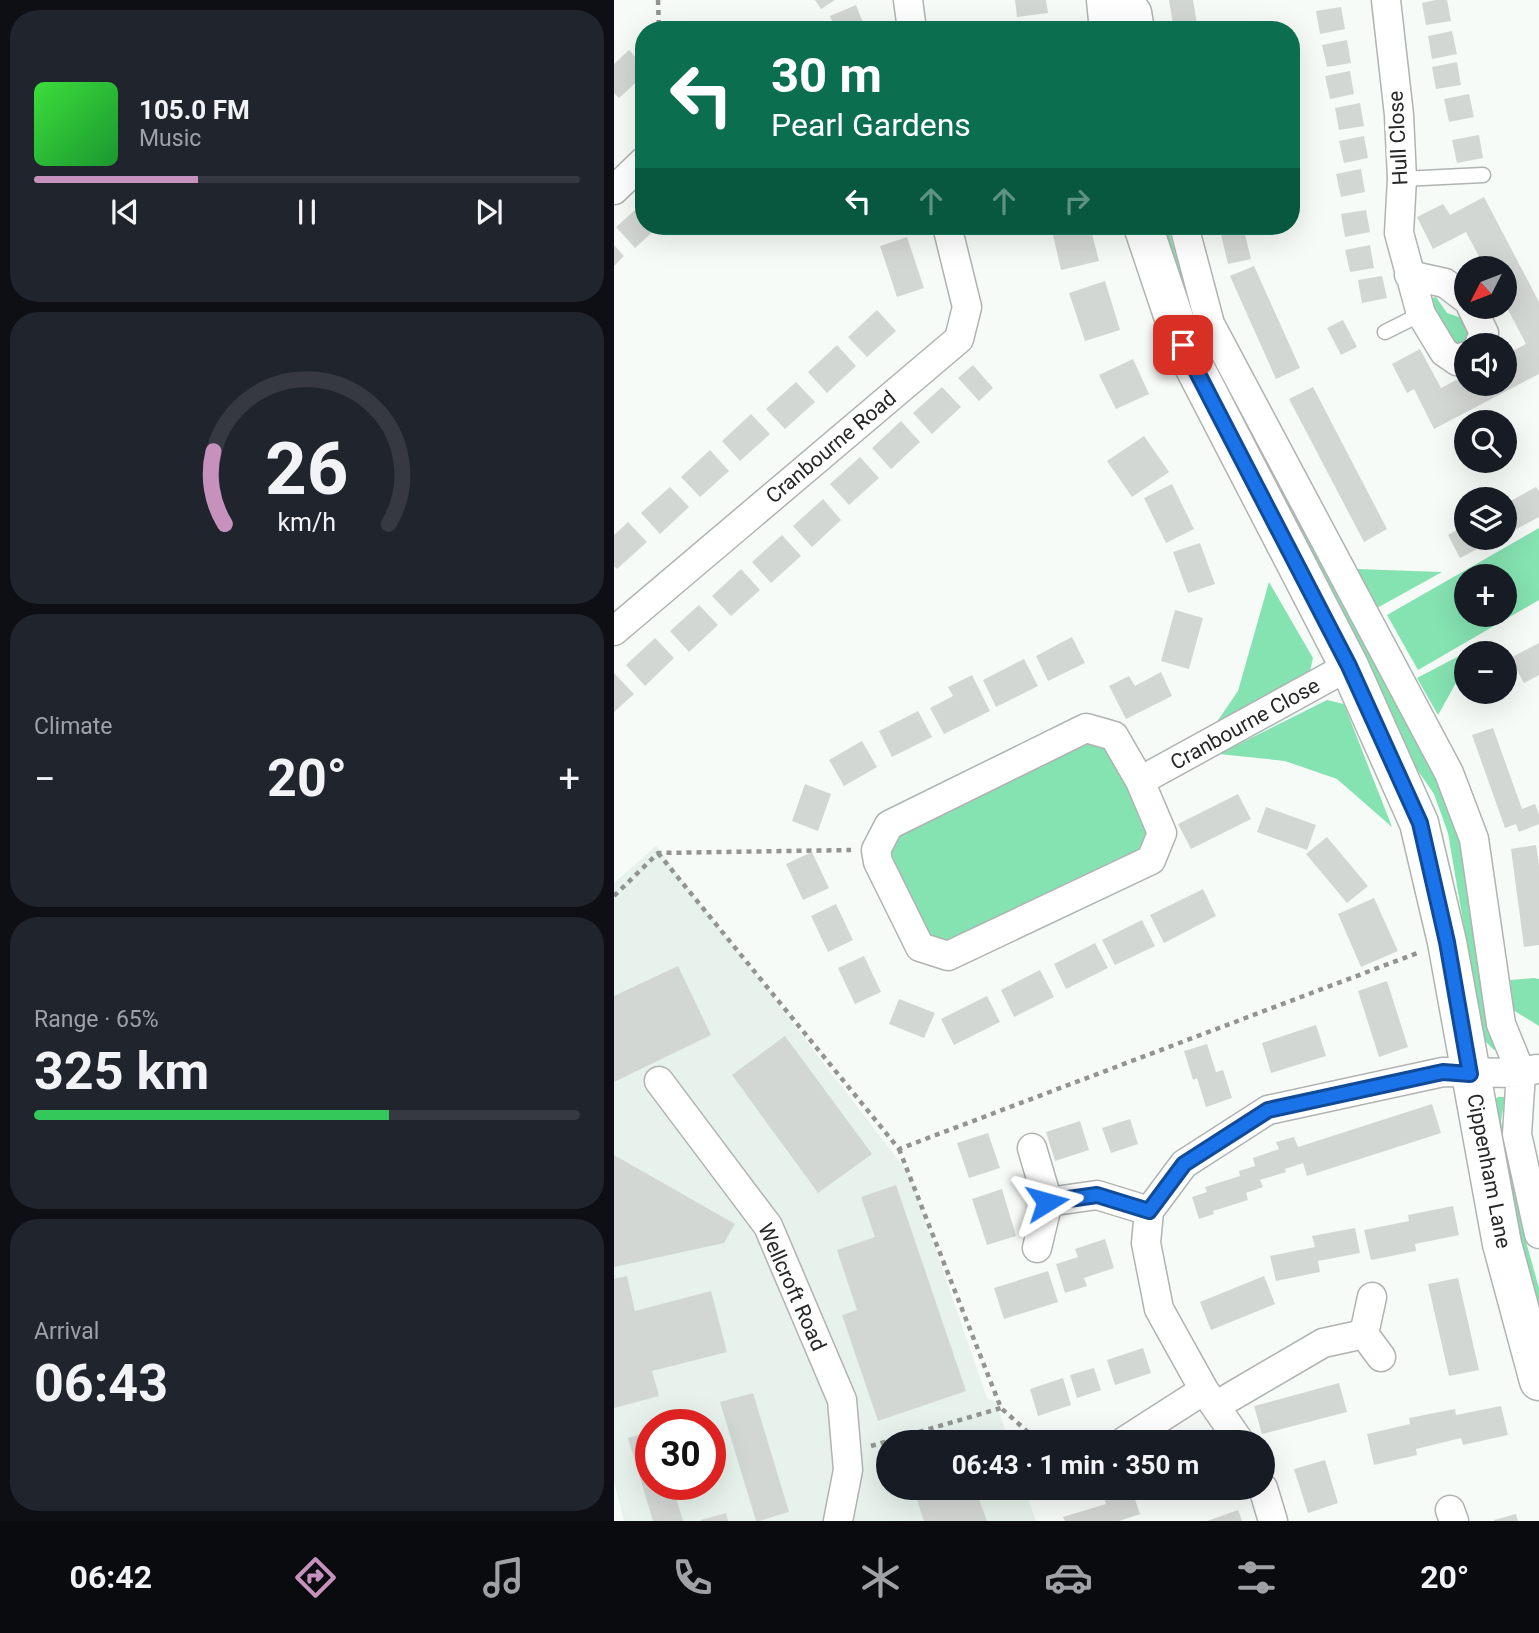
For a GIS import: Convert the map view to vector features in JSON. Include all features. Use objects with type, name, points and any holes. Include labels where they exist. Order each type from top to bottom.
[{"type":"street","points":[[908,0],[911,21]]},
{"type":"street","name":"Hull Close","points":[[1386,0],[1399,115],[1402,179],[1399,233],[1421,314],[1444,352],[1454,358]]},
{"type":"street","points":[[1107,10],[1130,2],[1137,12],[1138,21]]},
{"type":"street","points":[[614,190],[635,170]]},
{"type":"street","name":"Cranbourne Road","points":[[614,631],[959,339],[967,307],[949,235]]},
{"type":"street","name":"Cippenham Lane","points":[[1146,235],[1183,345],[1349,666],[1420,823],[1447,942],[1502,1244],[1539,1381]]},
{"type":"street","points":[[1186,235],[1210,324],[1449,773],[1474,839],[1501,1024],[1530,1071],[1517,1134],[1539,1234]]},
{"type":"street","points":[[1409,275],[1445,283],[1454,290]]},
{"type":"street","name":"Cranbourne Close","points":[[1140,781],[1349,666]]},
{"type":"street","points":[[1086,728],[1114,736],[1140,781],[1162,833],[1151,860],[948,956],[920,947],[878,862],[876,850],[889,825],[1086,728]]},
{"type":"street","points":[[1232,1430],[1159,1309],[1146,1243],[1149,1211],[1184,1164],[1268,1110],[1443,1072],[1470,1074],[1530,1071]]},
{"type":"street","name":"Wellcroft Road","points":[[659,1081],[768,1226],[842,1400],[848,1470],[838,1521]]},
{"type":"street","points":[[1032,1148],[1047,1202],[1037,1248]]},
{"type":"street","points":[[1047,1202],[1097,1195],[1149,1211]]},
{"type":"street","points":[[1372,1297],[1364,1334],[1381,1357]]},
{"type":"street","points":[[1146,1430],[1323,1343],[1364,1334]]},
{"type":"street","points":[[1267,1500],[1273,1521]]},
{"type":"lane","points":[[1402,179],[1483,175]]},
{"type":"lane","points":[[1386,331],[1421,314]]},
{"type":"path","points":[[658,0],[659,21]]},
{"type":"path","points":[[614,896],[658,853],[876,850]]},
{"type":"path","points":[[658,853],[899,1149],[1001,1408],[1026,1430]]},
{"type":"path","points":[[899,1149],[1447,942]]},
{"type":"path","points":[[847,1453],[1001,1408]]},
{"type":"shaded area","points":[[656,846],[910,1175],[987,1398],[996,1402],[1005,1430],[876,1430],[876,1500],[1028,1500],[1036,1521],[624,1521],[614,1482],[614,883]]},
{"type":"green space","points":[[1158,235],[1170,235],[1192,306],[1218,371],[1352,615],[1446,795],[1459,834],[1488,1024],[1498,1044],[1494,1050],[1483,1039],[1448,833],[1434,794],[1414,765],[1210,375]]},
{"type":"green space","points":[[1436,297],[1447,313],[1454,315],[1454,319],[1467,320],[1470,333],[1454,333],[1454,344],[1428,299]]},
{"type":"green space","points":[[1539,528],[1539,600],[1517,613],[1517,564],[1476,564],[1501,550],[1517,550],[1517,541]]},
{"type":"green space","points":[[1357,569],[1442,572],[1377,608]]},
{"type":"green space","points":[[1454,577],[1454,627],[1492,627],[1468,641],[1454,641],[1454,649],[1418,670],[1387,615]]},
{"type":"green space","points":[[1269,582],[1313,658],[1308,680],[1210,732],[1238,691]]},
{"type":"green space","points":[[1454,659],[1454,686],[1438,715],[1417,678]]},
{"type":"green space","points":[[1327,700],[1344,704],[1392,827],[1337,779],[1285,761],[1219,754]]},
{"type":"green space","points":[[1086,740],[1110,751],[1147,831],[1140,849],[944,943],[930,940],[887,852],[894,836]]},
{"type":"green space","points":[[1539,979],[1539,1026],[1513,1010],[1510,980]]},
{"type":"green space","points":[[1498,1097],[1505,1097],[1501,1121],[1523,1231],[1539,1288],[1539,1328],[1514,1231],[1493,1101]]},
{"type":"building","points":[[815,0],[835,0],[821,9]]},
{"type":"building","points":[[1015,0],[1046,0],[1048,13],[1017,17]]},
{"type":"building","points":[[1169,0],[1193,0],[1196,21],[1172,21]]},
{"type":"building","points":[[1447,0],[1451,21],[1426,25],[1422,3]]},
{"type":"building","points":[[856,5],[862,21],[832,21],[830,16]]},
{"type":"building","points":[[1341,7],[1345,29],[1320,34],[1316,11]]},
{"type":"building","points":[[1452,31],[1457,54],[1432,59],[1428,36]]},
{"type":"building","points":[[1347,40],[1351,63],[1327,67],[1322,45]]},
{"type":"building","points":[[629,50],[635,56],[635,83],[619,98],[614,93],[614,64]]},
{"type":"building","points":[[1457,62],[1461,85],[1436,89],[1432,67]]},
{"type":"building","points":[[1350,71],[1354,94],[1330,99],[1325,76]]},
{"type":"building","points":[[1469,94],[1474,117],[1449,122],[1444,99]]},
{"type":"building","points":[[1360,103],[1364,126],[1339,130],[1335,108]]},
{"type":"building","points":[[1479,135],[1483,158],[1457,163],[1452,140]]},
{"type":"building","points":[[1364,136],[1368,158],[1344,163],[1339,141]]},
{"type":"building","points":[[1361,169],[1365,192],[1341,197],[1336,174]]},
{"type":"building","points":[[1484,197],[1515,256],[1479,256],[1466,232],[1433,249],[1417,217],[1443,204],[1450,215]]},
{"type":"building","points":[[635,210],[635,235],[649,235],[635,248],[616,227]]},
{"type":"building","points":[[1366,210],[1370,232],[1345,237],[1341,214]]},
{"type":"building","points":[[1053,235],[1092,235],[1099,261],[1061,270]]},
{"type":"building","points":[[1221,235],[1245,235],[1251,259],[1228,264]]},
{"type":"building","points":[[907,237],[924,288],[897,297],[880,246]]},
{"type":"building","points":[[614,245],[624,256],[614,266]]},
{"type":"building","points":[[1370,245],[1374,268],[1350,272],[1345,250]]},
{"type":"building","points":[[1517,260],[1539,302],[1539,374],[1517,386],[1517,349],[1526,344],[1513,319],[1517,319]]},
{"type":"building","points":[[1254,266],[1300,368],[1276,379],[1230,276]]},
{"type":"building","points":[[1382,276],[1387,298],[1362,303],[1358,280]]},
{"type":"building","points":[[1105,281],[1120,330],[1085,341],[1069,293]]},
{"type":"building","points":[[877,310],[896,331],[867,357],[848,337]]},
{"type":"building","points":[[1343,320],[1357,347],[1341,355],[1327,328]]},
{"type":"building","points":[[837,345],[856,366],[827,393],[808,372]]},
{"type":"building","points":[[1420,349],[1441,388],[1454,381],[1454,396],[1497,396],[1470,410],[1454,410],[1454,419],[1434,429],[1414,389],[1407,393],[1392,364]]},
{"type":"building","points":[[1133,359],[1149,394],[1116,409],[1099,375]]},
{"type":"building","points":[[973,365],[993,388],[979,401],[958,378]]},
{"type":"building","points":[[796,382],[815,402],[785,429],[766,409]]},
{"type":"building","points":[[942,387],[961,407],[932,434],[913,413]]},
{"type":"building","points":[[1313,387],[1387,529],[1364,542],[1289,399]]},
{"type":"building","points":[[751,414],[770,434],[740,461],[722,441]]},
{"type":"building","points":[[901,421],[920,442],[891,469],[872,448]]},
{"type":"building","points":[[1144,436],[1169,472],[1132,497],[1107,461]]},
{"type":"building","points":[[710,450],[729,471],[700,497],[681,477]]},
{"type":"building","points":[[860,457],[879,478],[849,505],[830,484]]},
{"type":"building","points":[[1172,484],[1194,529],[1166,543],[1144,498]]},
{"type":"building","points":[[670,487],[689,507],[660,534],[641,513]]},
{"type":"building","points":[[1536,487],[1539,491],[1539,517],[1517,529],[1517,497]]},
{"type":"building","points":[[823,499],[841,520],[812,547],[793,526]]},
{"type":"building","points":[[628,522],[647,542],[617,569],[614,566],[614,535]]},
{"type":"building","points":[[1454,532],[1454,546],[1448,535]]},
{"type":"building","points":[[782,535],[801,556],[771,583],[752,562]]},
{"type":"building","points":[[1200,543],[1215,584],[1188,593],[1173,552]]},
{"type":"building","points":[[1456,550],[1475,550],[1460,558]]},
{"type":"building","points":[[741,569],[760,590],[731,616],[712,596]]},
{"type":"building","points":[[699,605],[718,625],[689,652],[670,631]]},
{"type":"building","points":[[1175,610],[1203,618],[1189,669],[1161,661]]},
{"type":"building","points":[[1072,637],[1085,663],[1048,681],[1036,656]]},
{"type":"building","points":[[655,638],[674,658],[645,686],[626,665]]},
{"type":"building","points":[[1539,643],[1539,675],[1524,683],[1517,670],[1517,654]]},
{"type":"building","points":[[1024,659],[1038,686],[996,707],[983,680]]},
{"type":"building","points":[[1161,672],[1172,696],[1126,719],[1109,686],[1129,676],[1135,686]]},
{"type":"building","points":[[614,673],[634,694],[614,712]]},
{"type":"building","points":[[972,675],[990,711],[944,734],[930,708],[953,696],[948,687]]},
{"type":"building","points":[[918,711],[932,737],[892,757],[879,731]]},
{"type":"building","points":[[1493,728],[1522,809],[1535,804],[1539,814],[1539,824],[1519,832],[1516,824],[1505,828],[1472,735]]},
{"type":"building","points":[[862,741],[877,767],[844,786],[829,760]]},
{"type":"building","points":[[805,784],[831,794],[818,831],[792,821]]},
{"type":"building","points":[[1238,794],[1251,819],[1191,849],[1178,824]]},
{"type":"building","points":[[1266,807],[1316,825],[1307,850],[1257,832]]},
{"type":"building","points":[[1327,837],[1368,886],[1347,903],[1306,854]]},
{"type":"building","points":[[1536,845],[1539,865],[1539,945],[1524,947],[1511,849]]},
{"type":"building","points":[[812,852],[829,888],[803,900],[786,864]]},
{"type":"building","points":[[1203,889],[1216,916],[1164,943],[1150,915]]},
{"type":"building","points":[[1374,898],[1398,951],[1361,967],[1338,914]]},
{"type":"building","points":[[836,904],[853,940],[828,952],[811,916]]},
{"type":"building","points":[[1142,920],[1155,946],[1115,965],[1102,940]]},
{"type":"building","points":[[1095,943],[1108,968],[1066,989],[1054,964]]},
{"type":"building","points":[[864,956],[881,992],[855,1004],[838,968]]},
{"type":"building","points":[[678,966],[711,1035],[614,1082],[614,996]]},
{"type":"building","points":[[1040,970],[1054,997],[1014,1017],[1001,990]]},
{"type":"building","points":[[1387,981],[1408,1047],[1379,1057],[1358,991]]},
{"type":"building","points":[[987,996],[1000,1022],[954,1045],[941,1019]]},
{"type":"building","points":[[899,999],[935,1013],[924,1038],[889,1024]]},
{"type":"building","points":[[1316,1025],[1326,1056],[1271,1073],[1262,1043]]},
{"type":"building","points":[[785,1036],[872,1154],[818,1193],[732,1075]]},
{"type":"building","points":[[1207,1044],[1216,1072],[1223,1070],[1232,1098],[1206,1107],[1197,1078],[1193,1080],[1184,1051]]},
{"type":"building","points":[[1432,1104],[1441,1133],[1307,1176],[1303,1163],[1285,1169],[1286,1172],[1260,1180],[1263,1187],[1246,1193],[1248,1200],[1213,1211],[1214,1214],[1199,1219],[1192,1197],[1207,1192],[1205,1187],[1240,1176],[1239,1171],[1255,1166],[1253,1158],[1279,1149],[1276,1142],[1294,1137],[1298,1147]]},
{"type":"building","points":[[1130,1119],[1138,1144],[1111,1153],[1102,1128]]},
{"type":"building","points":[[1080,1121],[1089,1150],[1055,1161],[1046,1132]]},
{"type":"building","points":[[988,1133],[1000,1168],[969,1178],[957,1143]]},
{"type":"building","points":[[614,1155],[735,1224],[724,1243],[614,1267]]},
{"type":"building","points":[[896,1185],[966,1391],[878,1421],[842,1315],[857,1310],[837,1250],[875,1237],[861,1197]]},
{"type":"building","points":[[1002,1189],[1016,1236],[987,1245],[972,1199]]},
{"type":"building","points":[[1453,1206],[1459,1235],[1415,1244],[1416,1251],[1371,1260],[1364,1230],[1409,1221],[1408,1215]]},
{"type":"building","points":[[1355,1228],[1360,1253],[1318,1261],[1320,1272],[1276,1281],[1270,1256],[1315,1247],[1312,1236]]},
{"type":"building","points":[[1105,1239],[1114,1268],[1084,1278],[1087,1286],[1065,1293],[1056,1264],[1078,1257],[1075,1249]]},
{"type":"building","points":[[1048,1271],[1058,1302],[1004,1319],[994,1288]]},
{"type":"building","points":[[627,1276],[635,1311],[711,1291],[727,1352],[652,1371],[659,1396],[614,1408],[614,1279]]},
{"type":"building","points":[[1264,1276],[1275,1304],[1211,1330],[1200,1302]]},
{"type":"building","points":[[1458,1278],[1479,1370],[1449,1376],[1428,1284]]},
{"type":"building","points":[[1143,1348],[1151,1373],[1115,1385],[1107,1360]]},
{"type":"building","points":[[1094,1368],[1101,1390],[1077,1398],[1070,1375]]},
{"type":"building","points":[[1063,1378],[1071,1405],[1038,1416],[1030,1389]]},
{"type":"building","points":[[1339,1383],[1347,1412],[1275,1431],[1261,1430],[1254,1406]]},
{"type":"building","points":[[753,1393],[789,1512],[756,1521],[726,1422],[726,1409],[722,1409],[720,1402]]},
{"type":"building","points":[[1501,1406],[1508,1435],[1463,1445],[1461,1438],[1416,1449],[1417,1455],[1374,1465],[1367,1434],[1410,1424],[1409,1418],[1455,1409],[1456,1415]]},
{"type":"building","points":[[635,1436],[635,1461],[628,1438]]},
{"type":"building","points":[[1325,1460],[1338,1503],[1308,1513],[1294,1469]]},
{"type":"building","points":[[647,1500],[677,1500],[683,1521],[653,1521]]},
{"type":"building","points":[[917,1500],[979,1500],[987,1521],[924,1521]]},
{"type":"building","points":[[1104,1500],[1135,1500],[1140,1514],[1119,1521],[1065,1521],[1063,1517],[1106,1504]]},
{"type":"building","points":[[1238,1510],[1242,1521],[1207,1521]]},
{"type":"building","points":[[726,1513],[728,1521],[701,1521],[701,1520]]},
{"type":"building","points":[[1516,1514],[1518,1521],[1494,1521],[1494,1520]]},
{"type":"route","points":[[1047,1202],[1097,1195],[1149,1211],[1184,1164],[1268,1110],[1443,1072],[1470,1074],[1447,942],[1420,823],[1349,666],[1183,345]]}]
